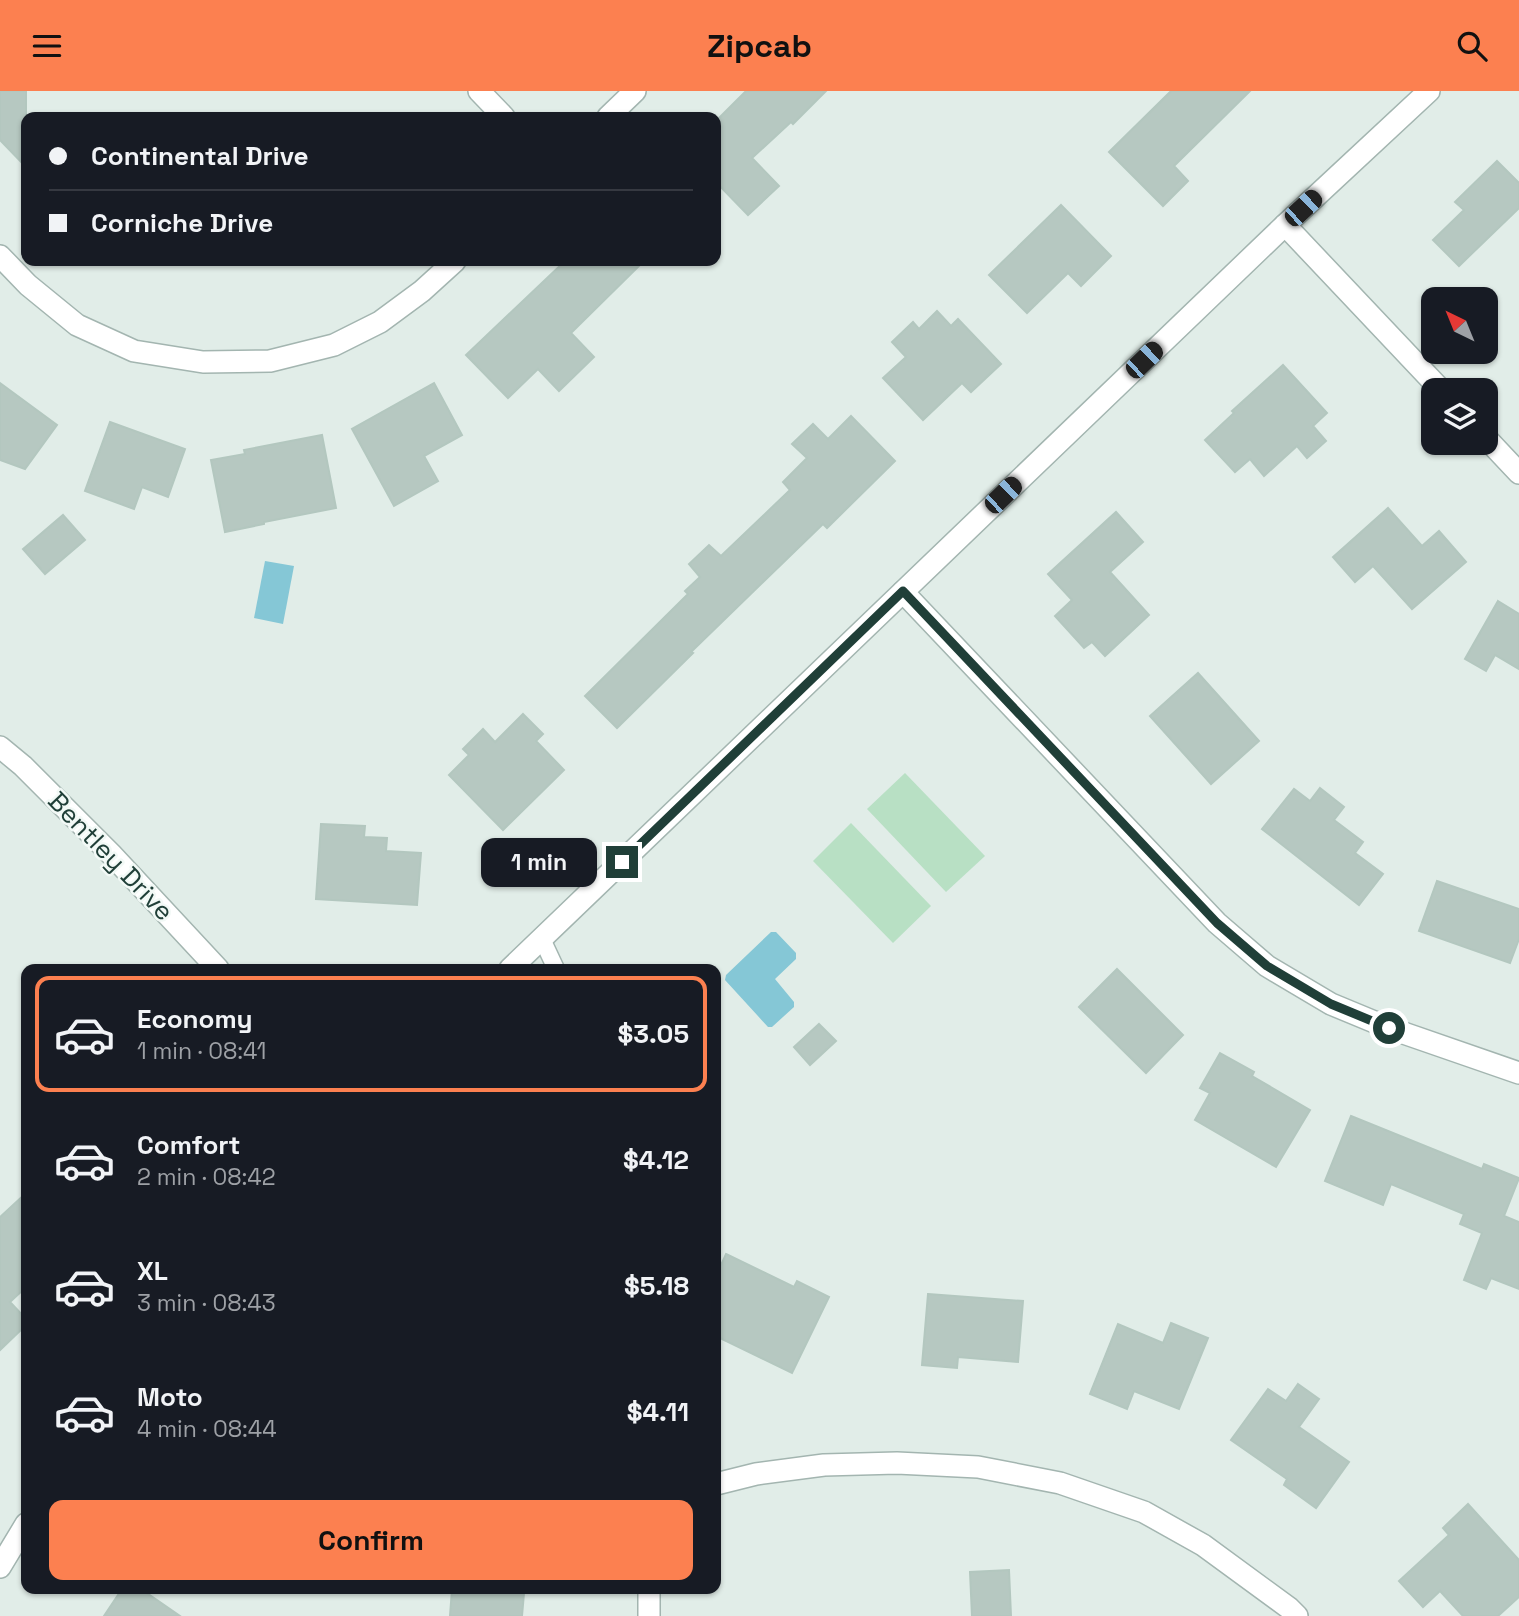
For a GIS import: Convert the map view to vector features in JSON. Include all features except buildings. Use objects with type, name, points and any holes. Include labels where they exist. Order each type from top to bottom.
[{"type":"street","points":[[479,91],[499,112]]},
{"type":"street","points":[[613,112],[635,91]]},
{"type":"street","points":[[515,964],[1285,225],[1429,91]]},
{"type":"street","points":[[1285,225],[1430,378]]},
{"type":"street","points":[[0,255],[28,285],[77,325],[134,351],[203,362],[270,361],[334,345],[380,322],[422,291],[450,266]]},
{"type":"street","points":[[1498,451],[1519,473]]},
{"type":"street","points":[[903,591],[1217,923],[1267,966],[1331,1004],[1389,1028],[1519,1073]]},
{"type":"street","name":"Bentley Drive","points":[[0,747],[23,766],[111,854],[213,964]]},
{"type":"street","points":[[721,1483],[756,1474],[824,1465],[897,1463],[978,1467],[1060,1483],[1156,1518],[1203,1545],[1297,1616]]},
{"type":"street","points":[[0,1567],[21,1532]]},
{"type":"street","points":[[649,1594],[649,1616]]},
{"type":"lane","points":[[542,939],[554,964]]},
{"type":"green space","points":[[905,773],[985,856],[946,892],[867,809]]},
{"type":"green space","points":[[851,823],[931,906],[893,943],[813,861]]},
{"type":"water","points":[[265,561],[294,566],[283,624],[254,618]]},
{"type":"water","points":[[771,932],[776,932],[796,953],[796,959],[775,979],[794,1002],[794,1007],[772,1027],[768,1027],[725,980],[726,975]]},
{"type":"route","points":[[622,862],[903,591],[1217,923],[1267,966],[1331,1004],[1389,1028]]}]
